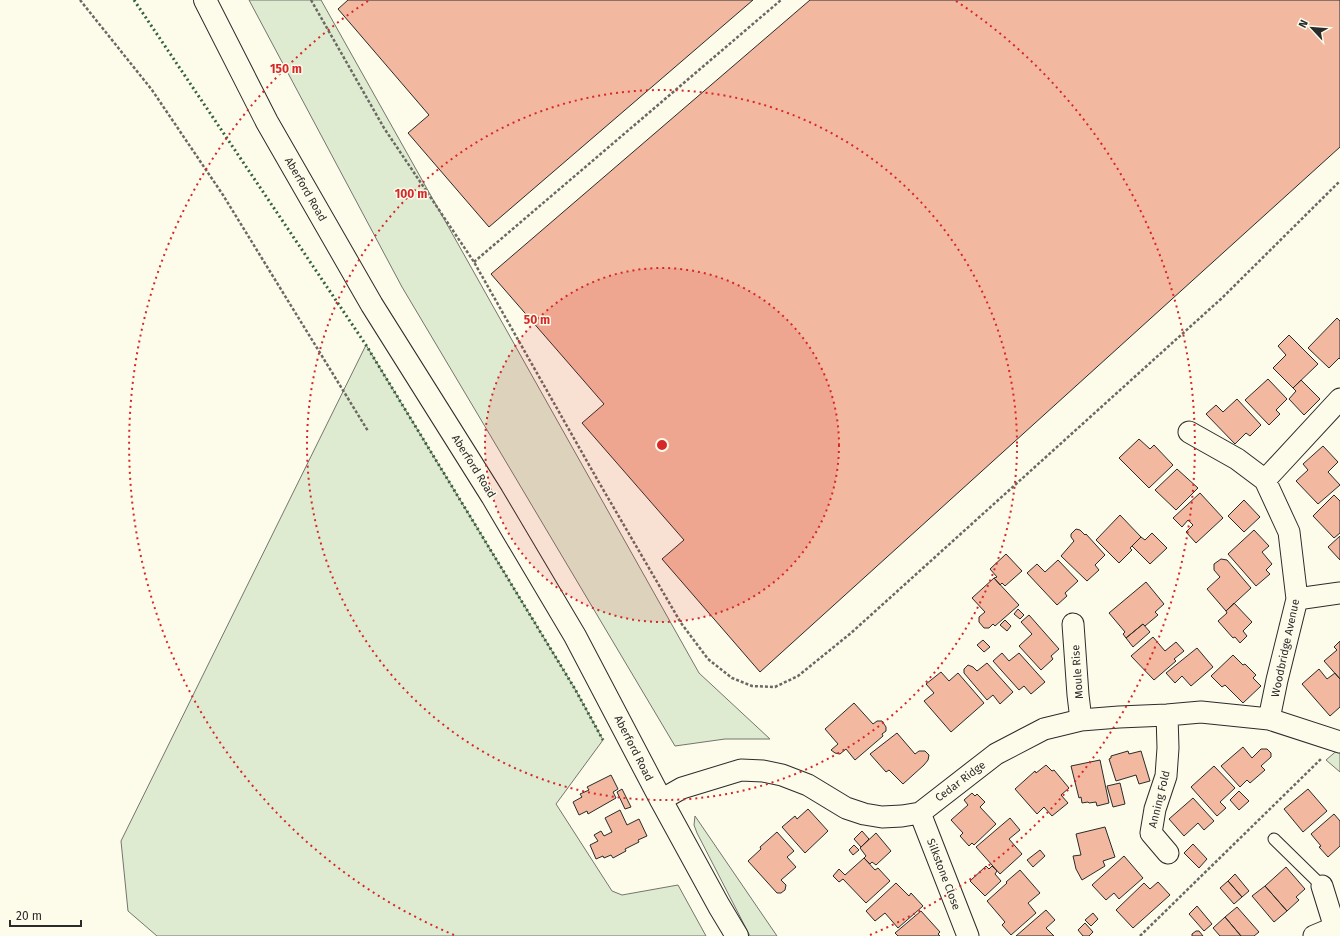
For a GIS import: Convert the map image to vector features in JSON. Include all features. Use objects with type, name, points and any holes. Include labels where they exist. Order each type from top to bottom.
[{"type":"main road","name":"Aberford Road","points":[[205,0],[268,122],[372,305],[492,496],[575,636],[718,906],[737,936]]},
{"type":"street","points":[[1265,480],[1340,399]]},
{"type":"street","name":"Woodbridge Avenue","points":[[1189,432],[1237,459],[1265,480],[1289,532],[1297,599],[1269,719]]},
{"type":"street","points":[[1297,599],[1340,593]]},
{"type":"street","name":"Moule Rise","points":[[1073,624],[1081,720]]},
{"type":"street","name":"Cedar Ridge","points":[[661,800],[682,788],[741,770],[763,771],[782,775],[808,785],[846,808],[864,814],[882,817],[902,816],[920,812],[996,754],[1044,729],[1081,720],[1201,712],[1269,719],[1339,742]]},
{"type":"street","name":"Anning Fold","points":[[1167,715],[1168,748],[1166,776],[1155,809],[1151,833],[1168,853]]},
{"type":"street","name":"Silkstone Close","points":[[920,812],[968,936]]},
{"type":"street","points":[[1314,936],[1338,928],[1322,886]]},
{"type":"lane","points":[[1274,839],[1322,886]]},
{"type":"path","points":[[80,0],[152,90],[223,195],[368,431]]},
{"type":"path","points":[[311,0],[384,128],[474,262],[597,479],[681,623],[708,659],[732,678],[752,686],[775,687],[798,676],[851,633],[1222,298],[1340,181]]},
{"type":"path","points":[[474,262],[780,0]]},
{"type":"path","points":[[1140,936],[1339,742]]},
{"type":"green space","points":[[249,0],[321,0],[699,673],[770,739],[725,739],[675,746],[402,287]]},
{"type":"green space","points":[[366,345],[575,689],[603,740],[556,804],[612,891],[622,895],[678,885],[706,936],[157,936],[128,911],[121,841]]},
{"type":"green space","points":[[1340,748],[1340,772],[1326,760]]},
{"type":"green space","points":[[695,816],[777,936],[750,936],[697,833],[694,825]]},
{"type":"building","points":[[348,0],[753,0],[489,227],[408,133],[429,115],[338,9]]},
{"type":"building","points":[[810,0],[1340,0],[1340,147],[760,672],[662,559],[684,540],[582,423],[604,404],[491,274]]},
{"type":"building","points":[[1337,318],[1340,321],[1340,359],[1339,358],[1329,368],[1308,348]]},
{"type":"building","points":[[1289,335],[1318,364],[1293,388],[1273,368],[1286,355],[1278,346]]},
{"type":"building","points":[[1268,379],[1287,399],[1276,410],[1280,414],[1269,425],[1245,400]]},
{"type":"building","points":[[1301,380],[1320,399],[1304,415],[1289,399],[1296,391],[1293,388]]},
{"type":"building","points":[[1237,399],[1261,425],[1250,436],[1246,433],[1235,444],[1206,414],[1216,405],[1223,412]]},
{"type":"building","points":[[1139,439],[1150,449],[1154,445],[1173,465],[1149,488],[1119,458]]},
{"type":"building","points":[[1323,446],[1338,462],[1328,472],[1340,485],[1318,504],[1296,481],[1308,470],[1303,464]]},
{"type":"building","points":[[1177,469],[1198,488],[1176,510],[1155,490]]},
{"type":"building","points":[[1200,493],[1223,518],[1196,543],[1186,532],[1193,525],[1188,520],[1182,527],[1173,518]]},
{"type":"building","points":[[1334,495],[1340,501],[1340,533],[1334,538],[1313,516]]},
{"type":"building","points":[[1244,500],[1260,517],[1244,532],[1228,516]]},
{"type":"building","points":[[1120,515],[1141,537],[1130,548],[1132,550],[1119,563],[1096,540]]},
{"type":"building","points":[[1076,529],[1080,530],[1085,535],[1086,534],[1105,555],[1095,565],[1099,570],[1087,581],[1061,556],[1074,541],[1071,534]]},
{"type":"building","points":[[1254,530],[1269,546],[1262,552],[1272,564],[1266,570],[1270,574],[1256,586],[1228,554]]},
{"type":"building","points":[[1152,533],[1167,548],[1150,564],[1132,546],[1141,537],[1145,540]]},
{"type":"building","points":[[1340,536],[1340,560],[1328,547]]},
{"type":"building","points":[[1006,554],[1022,571],[1005,586],[1002,583],[1000,585],[994,578],[997,577],[990,569]]},
{"type":"building","points":[[1221,559],[1227,560],[1251,588],[1226,611],[1207,589],[1220,577],[1214,570],[1214,564]]},
{"type":"building","points":[[1058,560],[1078,581],[1065,593],[1067,596],[1057,605],[1027,573],[1037,564],[1045,572]]},
{"type":"building","points":[[994,578],[1019,605],[995,626],[993,624],[989,628],[984,628],[979,622],[979,617],[985,612],[972,598]]},
{"type":"building","points":[[1146,582],[1164,604],[1155,612],[1158,615],[1145,626],[1143,624],[1126,638],[1123,634],[1125,632],[1109,613]]},
{"type":"building","points":[[1234,603],[1252,622],[1243,631],[1247,636],[1240,643],[1235,637],[1233,638],[1218,621],[1227,613],[1226,611]]},
{"type":"building","points":[[1018,609],[1024,615],[1020,619],[1014,614]]},
{"type":"building","points":[[1029,615],[1059,649],[1051,656],[1053,659],[1041,670],[1019,646],[1032,634],[1021,622]]},
{"type":"building","points":[[1005,620],[1011,626],[1007,631],[1000,625]]},
{"type":"building","points":[[1143,624],[1150,632],[1133,647],[1126,638]]},
{"type":"building","points":[[1153,637],[1165,651],[1176,642],[1184,651],[1174,659],[1176,661],[1154,680],[1131,656]]},
{"type":"building","points":[[983,640],[990,647],[984,652],[977,645]]},
{"type":"building","points":[[1340,641],[1340,679],[1324,661],[1337,650],[1334,647]]},
{"type":"building","points":[[1197,648],[1213,667],[1191,686],[1182,676],[1175,683],[1166,673]]},
{"type":"building","points":[[1002,653],[1009,661],[1019,653],[1045,682],[1031,694],[1024,686],[1019,690],[993,661]]},
{"type":"building","points":[[1233,655],[1256,675],[1253,678],[1261,686],[1243,703],[1225,685],[1222,687],[1211,676]]},
{"type":"building","points":[[987,663],[1013,692],[1000,704],[993,695],[987,700],[964,673],[964,669],[968,665],[977,671]]},
{"type":"building","points":[[1319,669],[1327,679],[1335,673],[1340,679],[1340,707],[1330,716],[1302,684]]},
{"type":"building","points":[[941,672],[949,681],[958,673],[984,703],[951,732],[924,701],[934,693],[926,684]]},
{"type":"building","points":[[854,703],[873,724],[877,721],[882,721],[886,727],[886,731],[882,734],[883,736],[855,760],[846,749],[840,754],[831,750],[838,744],[825,729]]},
{"type":"building","points":[[897,733],[915,754],[919,751],[925,751],[929,755],[928,760],[924,765],[903,784],[889,770],[886,772],[870,754]]},
{"type":"building","points":[[1243,747],[1252,758],[1261,749],[1267,749],[1271,753],[1271,757],[1261,766],[1265,770],[1250,783],[1247,780],[1240,787],[1221,766]]},
{"type":"building","points":[[1128,751],[1129,754],[1141,751],[1150,781],[1139,784],[1136,775],[1116,781],[1109,759],[1111,756]]},
{"type":"building","points":[[1100,760],[1109,803],[1097,806],[1096,802],[1082,803],[1081,797],[1079,798],[1071,766]]},
{"type":"building","points":[[1046,765],[1052,771],[1054,770],[1069,788],[1061,795],[1068,803],[1052,816],[1044,807],[1037,814],[1015,789],[1035,771],[1036,773]]},
{"type":"building","points":[[1214,766],[1235,788],[1220,802],[1226,808],[1217,816],[1191,787]]},
{"type":"building","points":[[611,775],[618,789],[613,792],[616,798],[588,814],[587,811],[579,815],[573,802],[582,797],[580,794],[589,790],[587,787]]},
{"type":"building","points":[[1120,783],[1125,804],[1113,807],[1107,786]]},
{"type":"building","points":[[622,789],[631,807],[625,809],[617,792]]},
{"type":"building","points":[[1308,789],[1327,811],[1303,832],[1284,809]]},
{"type":"building","points":[[1239,791],[1249,801],[1239,810],[1230,800]]},
{"type":"building","points":[[972,793],[975,796],[977,794],[985,802],[980,807],[996,824],[974,845],[972,843],[969,846],[960,836],[963,833],[951,820],[968,805],[964,800]]},
{"type":"building","points":[[1193,798],[1214,821],[1204,830],[1198,823],[1184,836],[1169,819]]},
{"type":"building","points":[[808,809],[828,831],[805,853],[782,827],[795,816],[797,819]]},
{"type":"building","points":[[620,810],[627,825],[639,819],[647,836],[638,840],[639,842],[625,849],[626,851],[613,858],[611,855],[596,859],[590,845],[598,841],[594,835],[601,831],[604,836],[612,832],[605,818]]},
{"type":"building","points":[[1334,814],[1340,821],[1340,846],[1328,857],[1319,847],[1321,846],[1311,834]]},
{"type":"building","points":[[1010,818],[1020,830],[1009,839],[1022,854],[1000,874],[976,847]]},
{"type":"building","points":[[1105,827],[1115,857],[1103,861],[1105,866],[1082,880],[1076,869],[1073,856],[1081,855],[1076,834]]},
{"type":"building","points":[[862,831],[869,839],[861,847],[854,839]]},
{"type":"building","points":[[777,832],[794,851],[787,857],[796,867],[781,880],[786,885],[785,890],[781,893],[777,893],[748,861],[761,849],[760,847]]},
{"type":"building","points":[[876,833],[891,851],[876,865],[872,862],[870,864],[864,858],[866,856],[860,848]]},
{"type":"building","points":[[1193,844],[1207,859],[1199,868],[1184,853]]},
{"type":"building","points":[[854,845],[859,850],[853,855],[849,850]]},
{"type":"building","points":[[1040,850],[1045,856],[1033,867],[1027,860]]},
{"type":"building","points":[[1124,856],[1143,878],[1119,899],[1114,893],[1106,900],[1092,885]]},
{"type":"building","points":[[864,858],[875,870],[878,868],[890,881],[866,903],[843,879],[839,882],[833,876],[839,869],[845,875]]},
{"type":"building","points":[[986,866],[989,869],[992,866],[997,871],[995,874],[1001,881],[985,896],[970,881]]},
{"type":"building","points":[[1286,867],[1305,889],[1296,897],[1299,900],[1287,911],[1265,886]]},
{"type":"building","points":[[1020,870],[1040,893],[1028,903],[1036,913],[1011,935],[1002,925],[1005,922],[987,901]]},
{"type":"building","points":[[1235,874],[1249,891],[1242,897],[1228,881]]},
{"type":"building","points":[[1228,881],[1242,897],[1234,904],[1220,888]]},
{"type":"building","points":[[1158,882],[1170,895],[1133,928],[1116,910],[1144,883],[1150,889]]},
{"type":"building","points":[[896,883],[909,896],[911,893],[923,906],[898,928],[885,913],[875,921],[866,911]]},
{"type":"building","points":[[1265,886],[1287,911],[1274,922],[1252,896]]},
{"type":"building","points":[[1197,906],[1212,924],[1204,931],[1189,914]]},
{"type":"building","points":[[1237,907],[1259,932],[1254,936],[1241,936],[1225,917]]},
{"type":"building","points":[[1046,910],[1055,920],[1046,928],[1054,936],[1016,936]]},
{"type":"building","points":[[921,911],[940,932],[938,934],[940,936],[898,936],[895,933]]},
{"type":"building","points":[[1093,913],[1098,919],[1091,926],[1085,920]]},
{"type":"building","points":[[1225,917],[1241,936],[1220,936],[1213,928]]},
{"type":"building","points":[[1085,923],[1093,932],[1089,936],[1083,936],[1078,930]]},
{"type":"building","points":[[1199,931],[1203,936],[1192,936],[1192,934]]},
{"type":"hedge","points":[[134,0],[366,345],[575,689],[603,740]]}]
